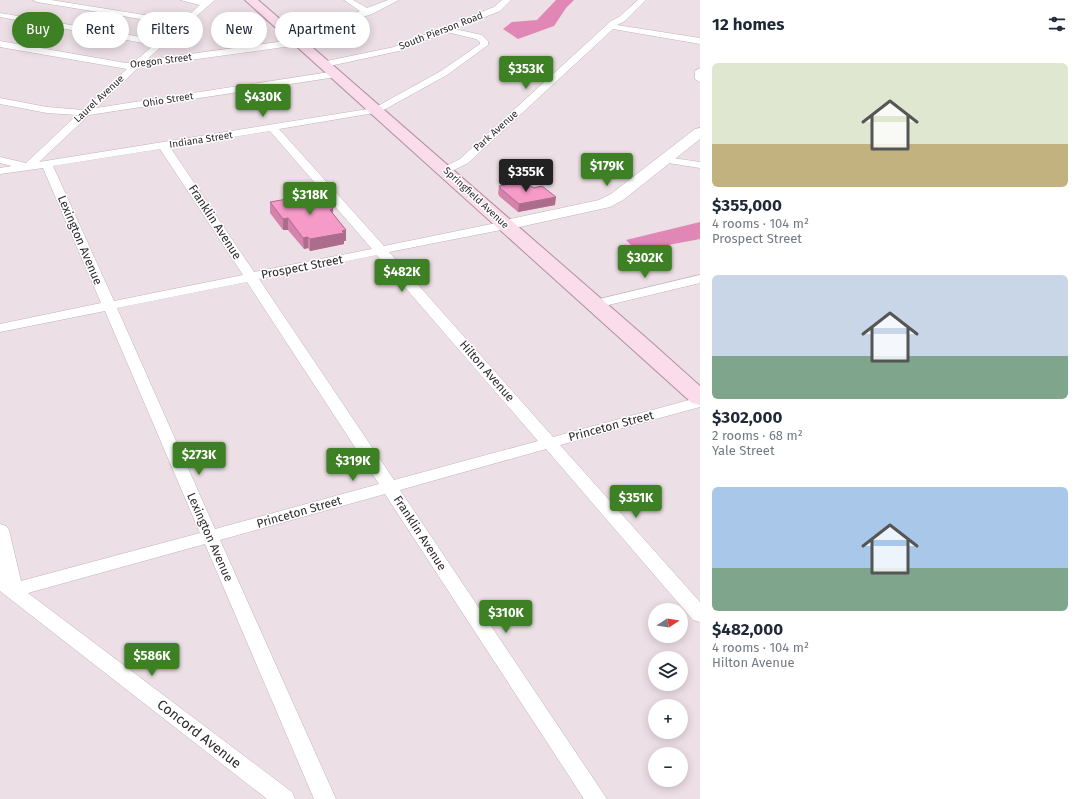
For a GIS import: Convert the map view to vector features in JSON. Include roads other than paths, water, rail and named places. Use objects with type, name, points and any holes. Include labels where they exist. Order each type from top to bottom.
[{"type":"main road","name":"Springfield Avenue","points":[[251,0],[275,21]]},
{"type":"main road","name":"Springfield Avenue","points":[[306,48],[446,170],[700,398]]},
{"type":"street","points":[[37,0],[137,16]]},
{"type":"street","points":[[184,0],[209,2]]},
{"type":"street","points":[[348,0],[369,12],[395,0]]},
{"type":"street","name":"South Pierson Road","points":[[330,69],[396,49],[497,9],[507,0]]},
{"type":"street","name":"Park Avenue","points":[[612,24],[612,18],[631,0]]},
{"type":"street","name":"Park Avenue","points":[[446,170],[464,161],[612,24],[622,19],[642,0]]},
{"type":"street","name":"Laurel Avenue","points":[[197,12],[209,2]]},
{"type":"street","points":[[0,15],[137,39]]},
{"type":"street","points":[[612,24],[700,41]]},
{"type":"street","name":"Indiana Street","points":[[0,160],[28,167],[378,110],[444,73],[484,44],[484,41],[479,37],[447,29]]},
{"type":"street","name":"Oregon Street","points":[[0,44],[126,66],[275,45]]},
{"type":"street","name":"Laurel Avenue","points":[[28,167],[83,113],[155,48]]},
{"type":"street","name":"Ohio Street","points":[[0,101],[47,110],[83,113],[330,69]]},
{"type":"street","points":[[700,71],[700,79]]},
{"type":"street","name":"Hilton Avenue","points":[[273,128],[700,615]]},
{"type":"street","name":"Prospect Street","points":[[0,328],[604,204],[617,197],[700,132]]},
{"type":"street","name":"Franklin Avenue","points":[[164,146],[596,799]]},
{"type":"street","points":[[666,160],[700,165]]},
{"type":"street","name":"Lexington Avenue","points":[[47,164],[325,799]]},
{"type":"street","points":[[0,172],[28,167]]},
{"type":"street","points":[[596,304],[700,279]]},
{"type":"street","name":"Princeton Street","points":[[7,586],[211,537],[389,486],[700,402]]},
{"type":"street","points":[[0,530],[7,586]]},
{"type":"street","name":"Concord Avenue","points":[[7,586],[284,799]]}]
